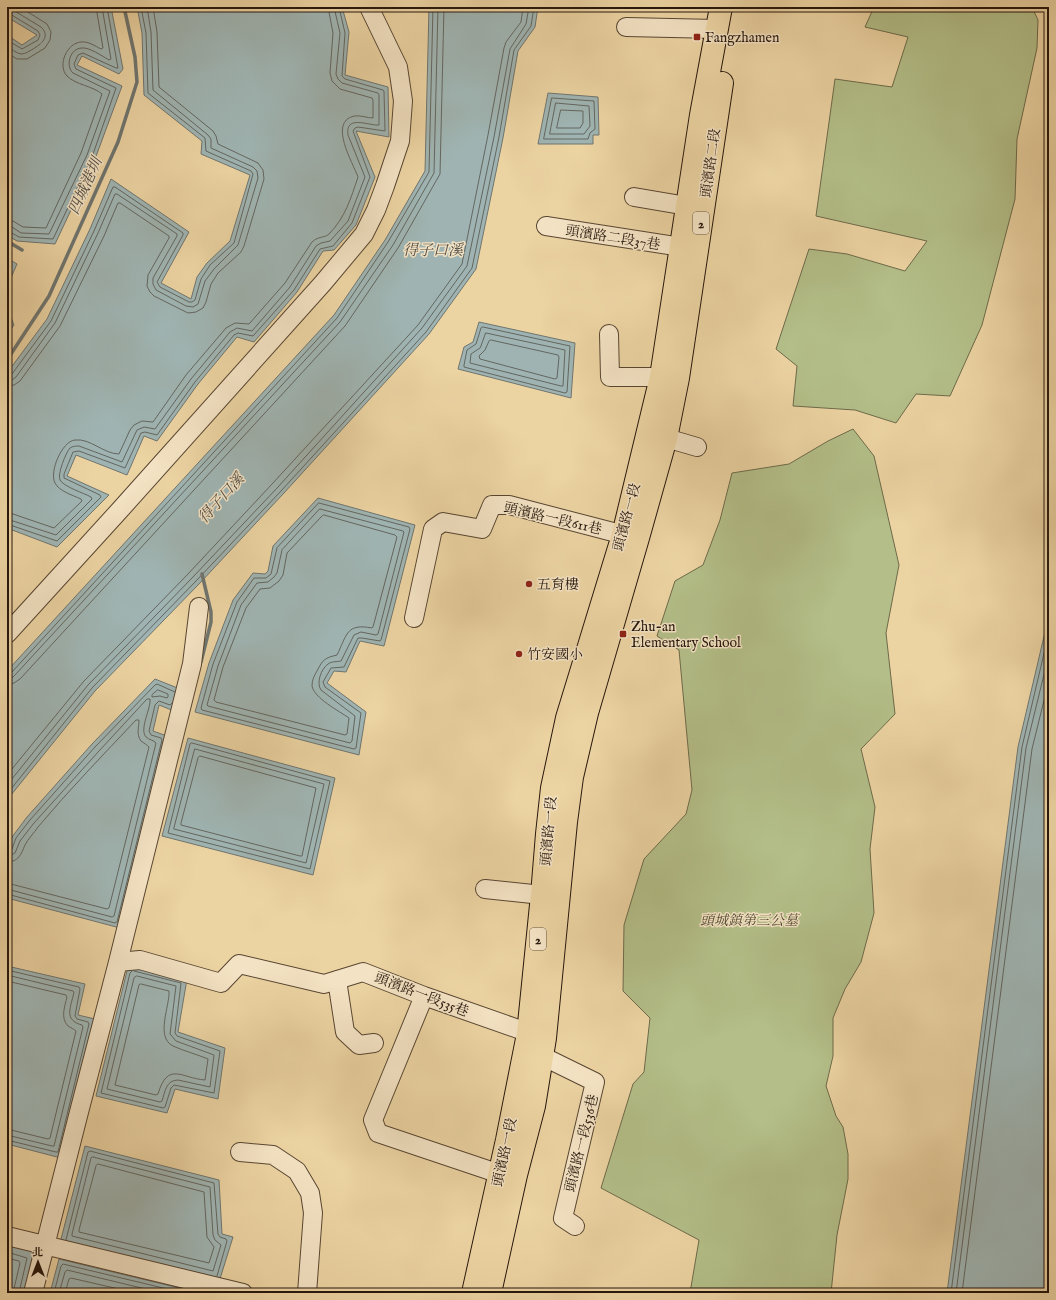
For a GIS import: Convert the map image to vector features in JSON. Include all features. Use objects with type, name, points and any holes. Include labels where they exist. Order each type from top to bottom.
[{"type":"main road","name":"頭濱路二段","points":[[666,438],[678,378],[689,249],[687,206],[701,115],[721,7]]},
{"type":"main road","name":"頭濱路二段","points":[[661,377],[719,104],[736,7]]},
{"type":"main road","name":"頭濱路一段","points":[[631,537],[661,377]]},
{"type":"main road","name":"頭濱路一段","points":[[490,1293],[516,1175],[534,1106],[535,1045],[542,895],[552,788],[567,718],[603,627],[631,537],[666,438]]},
{"type":"main road","name":"頭濱路一段","points":[[473,1293],[500,1174],[535,1045],[572,777],[587,713],[603,627]]},
{"type":"lane","points":[[7,634],[323,283],[364,234],[386,186],[400,141],[403,102],[398,67],[369,7]]},
{"type":"lane","points":[[626,27],[718,29]]},
{"type":"lane","points":[[634,197],[687,206]]},
{"type":"lane","name":"頭濱路二段37巷","points":[[546,226],[689,249]]},
{"type":"lane","points":[[610,334],[610,377],[661,377]]},
{"type":"lane","points":[[666,438],[697,447]]},
{"type":"lane","name":"頭濱路一段611巷","points":[[414,618],[433,529],[443,522],[482,529],[492,505],[509,505],[631,537]]},
{"type":"lane","points":[[33,1293],[118,962],[192,664],[199,607]]},
{"type":"lane","points":[[484,889],[542,895]]},
{"type":"lane","name":"頭濱路一段535巷","points":[[118,962],[140,960],[221,983],[239,964],[324,984],[363,972],[424,996],[535,1045]]},
{"type":"lane","points":[[337,980],[345,1032],[359,1045],[374,1043]]},
{"type":"lane","points":[[424,996],[373,1120],[378,1133],[500,1174]]},
{"type":"lane","name":"頭濱路一段536巷","points":[[535,1045],[596,1082],[563,1218],[575,1226]]},
{"type":"lane","points":[[240,1152],[273,1155],[297,1171],[310,1193],[313,1213],[307,1293]]},
{"type":"lane","points":[[7,1236],[242,1293]]},
{"type":"green space","points":[[874,7],[1032,7],[1038,20],[1037,48],[1017,139],[1015,199],[982,325],[950,396],[916,394],[896,423],[855,410],[793,406],[797,366],[776,349],[809,249],[847,254],[905,271],[927,241],[816,216],[835,79],[892,87],[908,37],[865,27]]},
{"type":"green space","name":"頭城鎮第三公墓","points":[[853,429],[874,456],[899,565],[886,633],[895,714],[861,749],[875,807],[870,849],[874,913],[861,962],[845,989],[833,1018],[833,1056],[826,1086],[836,1116],[843,1127],[848,1154],[848,1179],[837,1235],[831,1293],[690,1293],[699,1240],[601,1188],[633,1084],[644,1072],[650,1018],[623,991],[624,925],[644,859],[686,814],[692,790],[679,650],[657,636],[675,581],[703,565],[720,520],[732,473],[789,464],[828,441]]},
{"type":"water","points":[[7,7],[111,7],[123,69],[119,74],[82,56],[77,65],[122,86],[95,159],[55,244],[17,241],[7,235],[7,35],[22,45],[37,35],[7,17]]},
{"type":"water","points":[[137,7],[342,7],[349,32],[345,75],[388,87],[389,137],[356,131],[375,177],[356,225],[334,250],[323,251],[297,292],[254,342],[237,337],[198,384],[157,441],[144,436],[127,475],[76,455],[67,476],[109,495],[57,547],[7,528],[7,373],[47,319],[90,229],[111,179],[189,232],[161,283],[191,299],[197,277],[207,263],[230,241],[250,175],[201,154],[202,141],[144,95],[142,33]]},
{"type":"water","name":"得子口溪","points":[[429,7],[538,7],[535,27],[518,51],[503,138],[476,269],[429,334],[199,584],[95,691],[7,800],[7,671],[334,315],[385,240],[425,171]]},
{"type":"water","points":[[548,93],[598,97],[599,135],[593,135],[593,144],[538,144]]},
{"type":"water","points":[[7,258],[17,264],[7,287]]},
{"type":"water","points":[[7,307],[14,325],[7,335]]},
{"type":"water","points":[[479,322],[575,343],[571,398],[458,369],[464,347],[473,342]]},
{"type":"water","points":[[318,498],[415,525],[384,646],[360,641],[346,672],[334,671],[327,683],[366,712],[359,755],[195,712],[209,663],[233,600],[253,573],[265,574],[268,571],[273,546]]},
{"type":"water","points":[[1049,615],[1049,1293],[947,1293],[1018,747]]},
{"type":"water","points":[[155,679],[180,689],[174,711],[159,705],[153,731],[167,736],[120,928],[7,898],[7,852],[12,837],[27,817],[92,744]]},
{"type":"water","points":[[188,738],[335,778],[313,875],[162,836]]},
{"type":"water","points":[[7,966],[85,984],[78,1015],[95,1019],[61,1158],[7,1144]]},
{"type":"water","points":[[131,966],[187,979],[178,1032],[225,1048],[218,1099],[175,1089],[167,1113],[96,1096],[127,971]]},
{"type":"water","points":[[85,1146],[219,1180],[222,1234],[233,1237],[219,1282],[60,1243]]},
{"type":"water","points":[[7,1242],[39,1251],[28,1293],[7,1293]]},
{"type":"water","points":[[59,1259],[200,1293],[50,1293]]},
{"type":"waterway","name":"四城港圳","points":[[7,360],[49,296],[118,142],[137,82],[135,57],[124,7]]},
{"type":"waterway","points":[[7,241],[22,250]]},
{"type":"waterway","points":[[201,662],[211,622],[211,612],[202,574]]},
{"type":"place","name":"Fangzhamen","points":[[697,37]]},
{"type":"place","name":"五育樓","points":[[529,584]]},
{"type":"place","name":"Zhu-an Elementary School","points":[[623,634]]},
{"type":"place","name":"竹安國小","points":[[519,654]]}]
